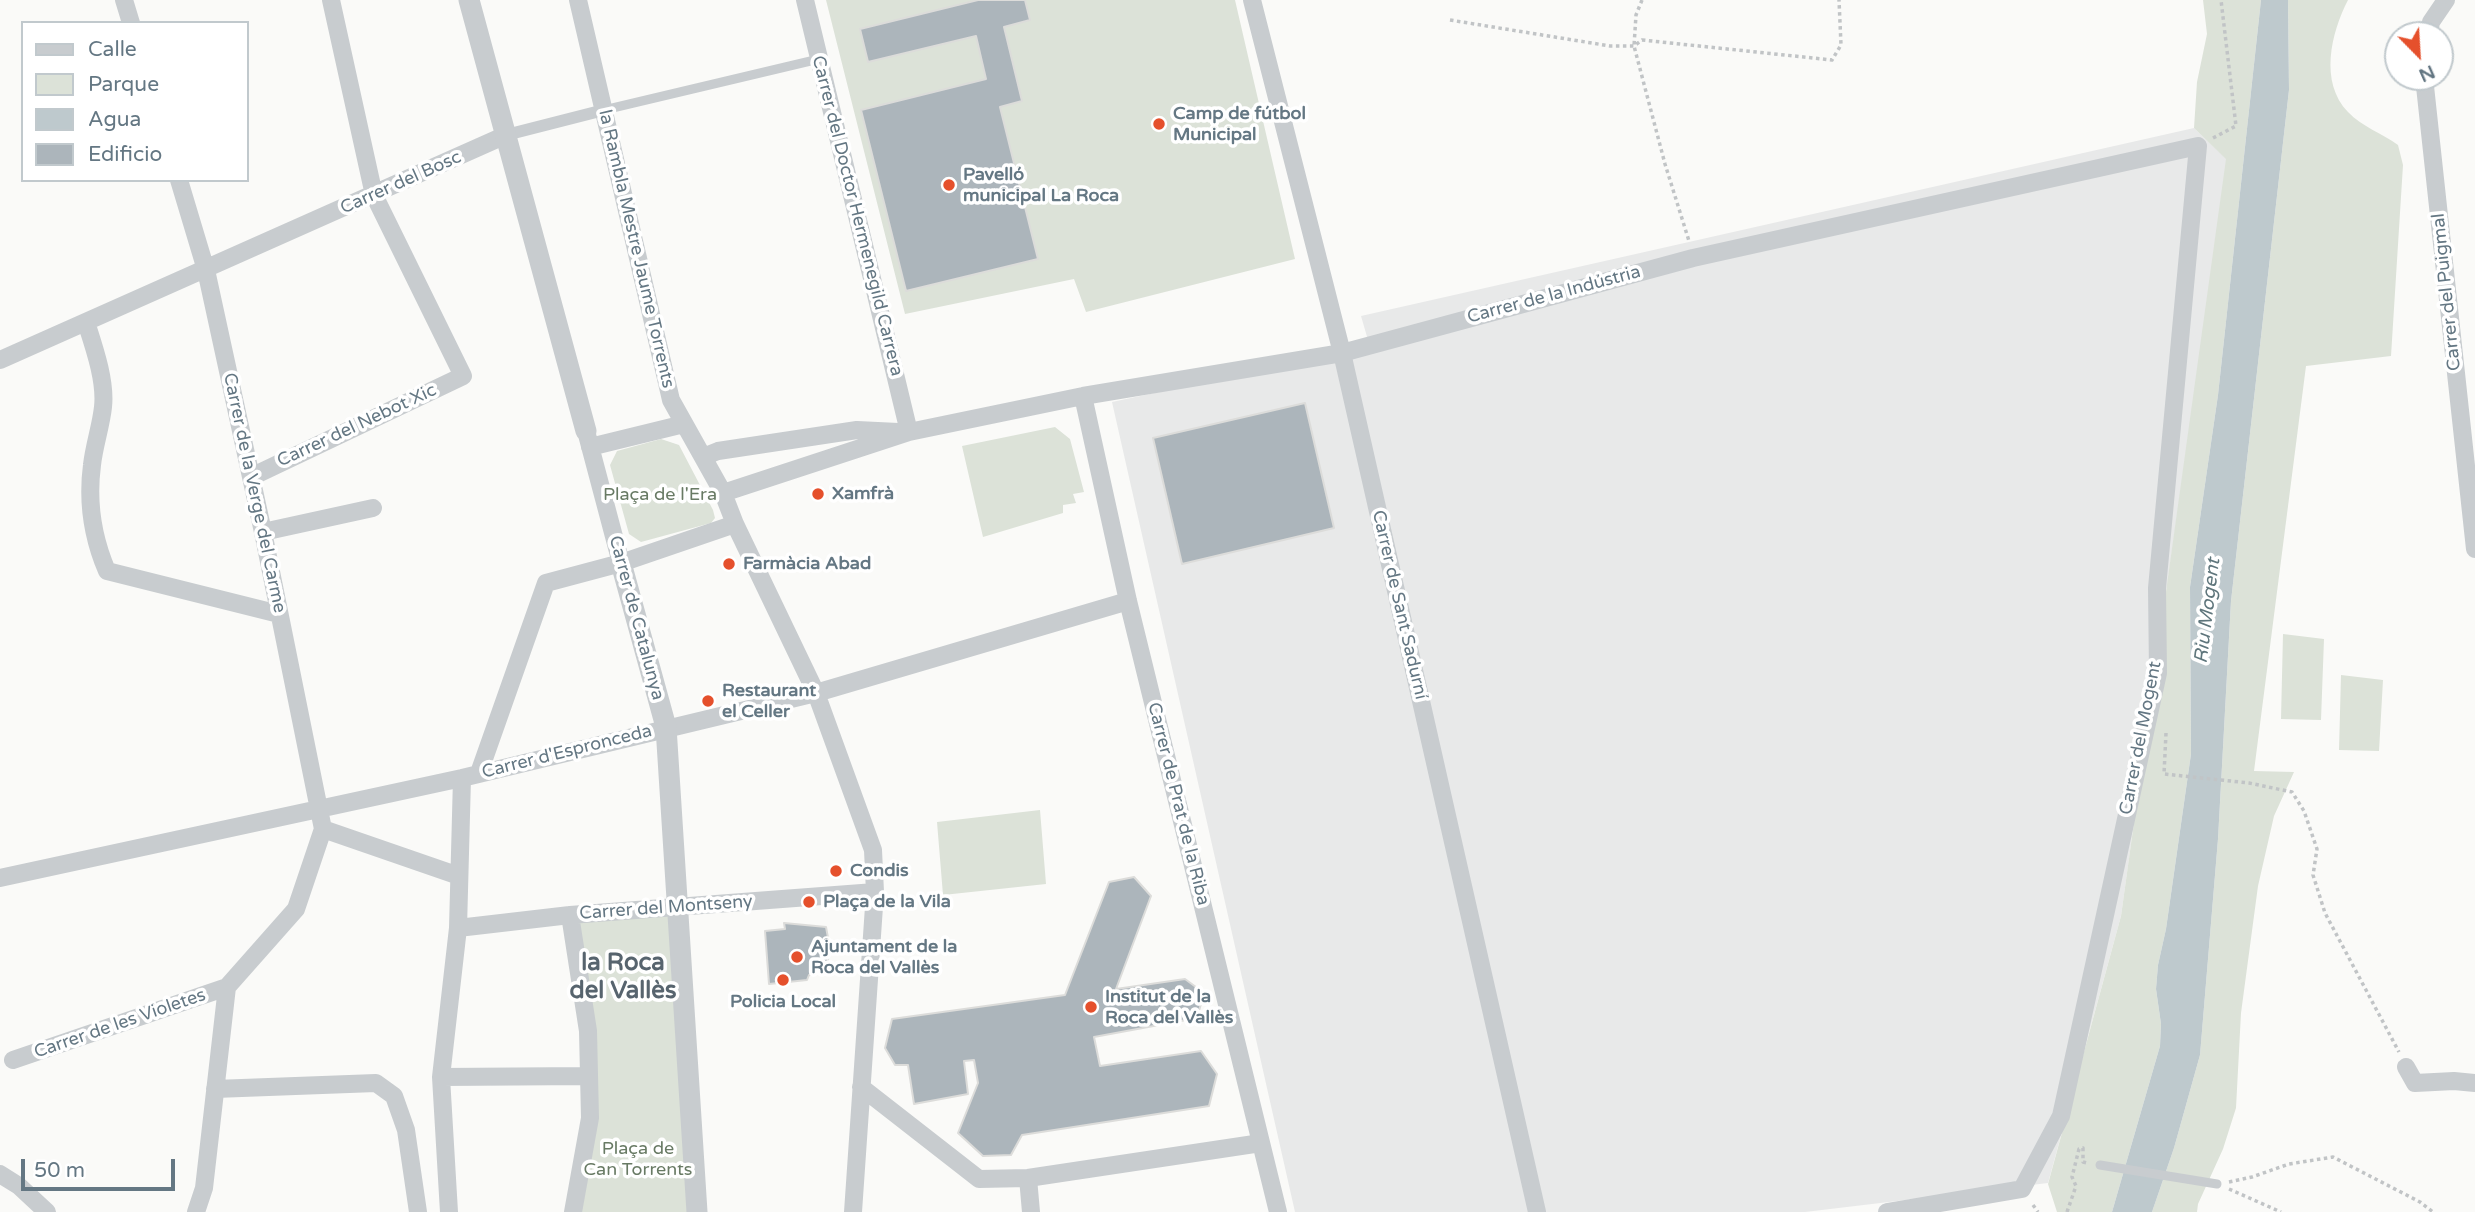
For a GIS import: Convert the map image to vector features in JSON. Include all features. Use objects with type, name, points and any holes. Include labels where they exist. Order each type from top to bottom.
[{"type":"street","points":[[124,0],[130,21]]},
{"type":"street","points":[[331,0],[374,195]]},
{"type":"street","name":"Carrer de Catalunya","points":[[469,0],[666,727],[696,1212]]},
{"type":"street","name":"la Rambla Mestre Jaume Torrents","points":[[578,0],[671,400],[723,493],[735,524],[816,694],[873,850],[875,892],[853,1212]]},
{"type":"street","name":"Carrer del Doctor Hermenegild Carrera","points":[[805,0],[909,432]]},
{"type":"street","name":"Carrer de Sant Sadurní","points":[[1252,0],[1342,353],[1537,1212]]},
{"type":"street","points":[[2432,21],[2446,0]]},
{"type":"street","name":"Carrer del Puigmal","points":[[2426,91],[2475,549]]},
{"type":"street","name":"Carrer del Bosc","points":[[0,360],[506,135],[604,110]]},
{"type":"street","name":"Carrer de la Indústria","points":[[723,493],[909,432],[1083,396],[1342,353],[1693,258],[2198,146]]},
{"type":"street","name":"Carrer del Mogent","points":[[1887,1212],[2022,1189],[2062,1116],[2158,673],[2157,588],[2198,146]]},
{"type":"street","name":"Carrer de la Verge del Carme","points":[[179,182],[205,270],[251,477],[323,830]]},
{"type":"street","name":"Carrer del Nebot Xic","points":[[251,477],[463,376],[374,195]]},
{"type":"street","points":[[86,322],[97,358],[104,404],[92,465],[89,504],[97,547],[107,570],[279,614]]},
{"type":"street","name":"Carrer de Prat de la Riba","points":[[1083,396],[1128,601],[1278,1212]]},
{"type":"street","points":[[588,439],[684,424]]},
{"type":"street","name":"Carrer de la Indústria","points":[[703,457],[718,451],[857,430],[909,432]]},
{"type":"street","points":[[262,532],[373,508]]},
{"type":"street","points":[[449,1212],[441,1077],[458,928],[459,876],[470,776],[546,583],[621,563],[735,524]]},
{"type":"street","name":"Carrer d'Espronceda","points":[[0,878],[470,776],[666,727],[816,694],[1128,601]]},
{"type":"street","points":[[196,1212],[204,1188],[227,988],[296,909],[323,830],[459,876]]},
{"type":"street","name":"Carrer del Montseny","points":[[458,928],[570,915],[875,892]]},
{"type":"street","points":[[570,915],[588,1031],[590,1118],[573,1212]]},
{"type":"street","name":"Carrer de les Violetes","points":[[13,1060],[227,988]]},
{"type":"street","points":[[2406,1067],[2415,1083],[2475,1083]]},
{"type":"street","points":[[441,1077],[589,1076]]},
{"type":"street","points":[[215,1089],[376,1083],[394,1096],[406,1130],[418,1212]]},
{"type":"street","points":[[861,1087],[979,1179],[1028,1178],[1261,1143]]},
{"type":"street","points":[[0,1174],[19,1186],[47,1212]]},
{"type":"street","points":[[1028,1178],[1031,1212]]},
{"type":"lane","name":"Carrer del Bosc","points":[[604,110],[819,59]]},
{"type":"lane","points":[[2099,1165],[2217,1184]]},
{"type":"path","points":[[1642,0],[1636,15],[1634,46],[1693,258]]},
{"type":"path","points":[[1450,20],[1610,46],[1634,46],[1642,40],[1832,60],[1841,45],[1839,0]]},
{"type":"path","points":[[2198,146],[2236,126],[2221,0]]},
{"type":"path","points":[[2164,774],[2249,783],[2292,792],[2304,811],[2317,849],[2313,875],[2325,913],[2406,1067]]},
{"type":"path","points":[[2067,1212],[2076,1186],[2072,1177],[2078,1149],[2083,1148],[2083,1163],[2099,1165]]},
{"type":"path","points":[[2217,1184],[2252,1177],[2289,1164],[2333,1157],[2420,1202],[2433,1212]]},
{"type":"path","points":[[2217,1184],[2281,1212]]},
{"type":"shaded area","points":[[2194,128],[2227,159],[2121,916],[2048,1183],[1805,1212],[1295,1212],[1112,402],[1370,347],[1361,316]]},
{"type":"green space","points":[[826,0],[1235,0],[1295,259],[1086,312],[1074,279],[905,314]]},
{"type":"green space","points":[[2203,0],[2261,0],[2218,395],[2190,587],[2191,754],[2166,929],[2158,965],[2156,989],[2161,1024],[2160,1046],[2112,1212],[2057,1212],[2048,1184],[2121,916],[2226,159],[2194,128],[2197,82],[2207,34]]},
{"type":"green space","points":[[2288,0],[2348,0],[2333,42],[2333,86],[2348,112],[2398,145],[2403,165],[2391,356],[2306,366],[2254,771],[2294,772],[2274,816],[2258,886],[2241,1013],[2236,1108],[2223,1149],[2198,1204],[2197,1212],[2152,1212],[2174,1148],[2200,1055],[2218,839],[2231,601],[2289,90]]},
{"type":"green space","points":[[1055,427],[1070,439],[1084,492],[1073,494],[1076,503],[1063,505],[1063,513],[983,537],[962,446]]},
{"type":"green space","name":"Plaça de l'Era","points":[[661,439],[679,445],[715,518],[711,523],[641,542],[629,534],[610,465],[617,451]]},
{"type":"green space","points":[[2283,634],[2324,639],[2321,720],[2281,719]]},
{"type":"green space","points":[[2341,675],[2383,680],[2379,751],[2339,750]]},
{"type":"green space","points":[[1040,810],[1046,884],[943,895],[937,822]]},
{"type":"green space","name":"Plaça de Can Torrents","points":[[674,913],[691,1212],[573,1212],[590,1118],[577,918]]},
{"type":"water","name":"Riu Mogent","points":[[2261,0],[2288,0],[2289,90],[2231,601],[2218,839],[2200,1055],[2174,1148],[2152,1212],[2112,1212],[2160,1046],[2161,1024],[2156,989],[2158,965],[2166,929],[2191,754],[2190,587],[2218,395]]},
{"type":"building","name":"Pavelló municipal La Roca","points":[[978,0],[1025,0],[1030,20],[1004,27],[1022,101],[1000,107],[1038,259],[906,291],[861,110],[986,79],[976,36],[868,62],[860,29]]},
{"type":"building","points":[[1305,403],[1334,528],[1182,564],[1153,438]]},
{"type":"building","name":"Institut de la Roca del Vallès","points":[[1134,877],[1151,896],[1116,989],[1185,979],[1204,993],[1197,1018],[1094,1037],[1100,1066],[1201,1051],[1217,1074],[1209,1106],[1022,1135],[1011,1155],[983,1156],[958,1133],[978,1083],[974,1060],[964,1061],[968,1094],[914,1104],[908,1065],[895,1065],[885,1048],[892,1019],[1065,995],[1109,882]]},
{"type":"building","name":"Ajuntament de la Roca del Vallès","points":[[784,923],[826,927],[829,943],[827,972],[809,975],[807,980],[769,984],[765,931],[785,929]]},
{"type":"place","name":"Camp de fútbol Municipal","points":[[1159,124]]},
{"type":"place","name":"Pavelló municipal La Roca","points":[[949,185]]},
{"type":"place","name":"Xamfrà","points":[[818,494]]},
{"type":"place","name":"Farmàcia Abad","points":[[729,564]]},
{"type":"place","name":"Restaurant el Celler","points":[[708,701]]},
{"type":"place","name":"Condis","points":[[836,871]]},
{"type":"place","name":"Plaça de la Vila","points":[[809,902]]},
{"type":"place","name":"Ajuntament de la Roca del Vallès","points":[[797,957]]},
{"type":"place","name":"Policia Local","points":[[783,980]]},
{"type":"place","name":"Institut de la Roca del Vallès","points":[[1091,1007]]},
{"type":"district","name":"la Roca del Vallès","points":[[623,978]]}]
